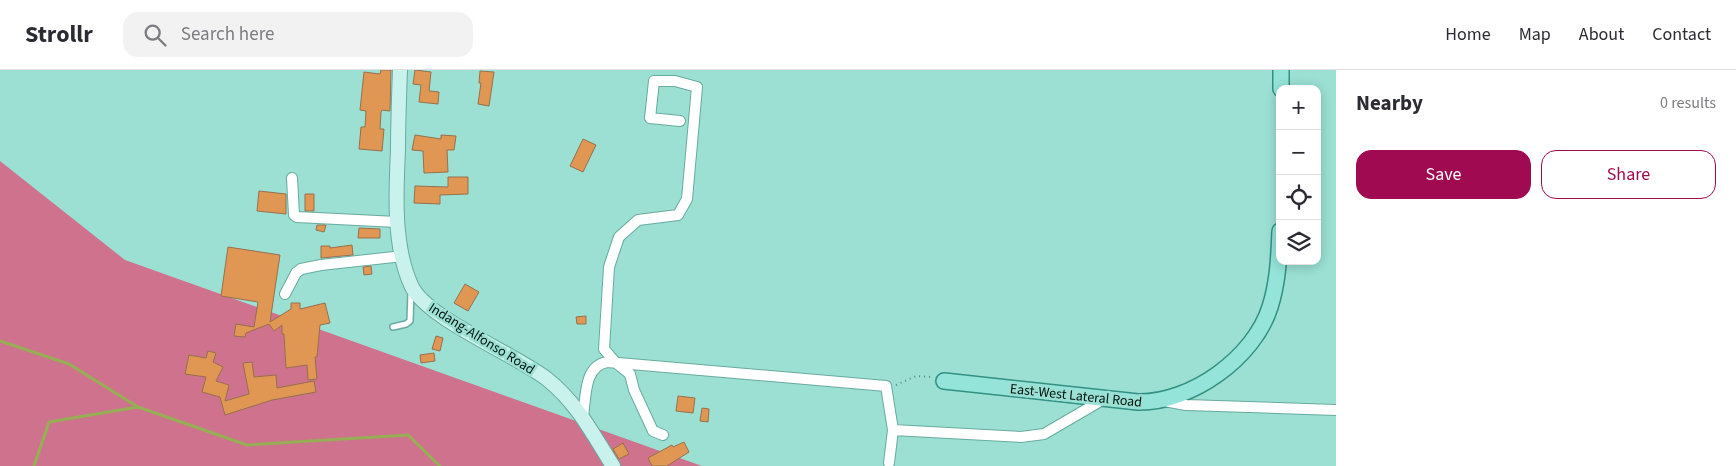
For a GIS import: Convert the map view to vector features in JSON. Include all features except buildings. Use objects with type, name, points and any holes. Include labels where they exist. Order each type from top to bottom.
[{"type":"main road","name":"Indang-Alfonso Road","points":[[400,70],[396,222],[411,286],[421,300],[439,314],[521,361],[547,379],[566,396],[583,416],[613,466]]},
{"type":"main road","points":[[1281,71],[1281,85]]},
{"type":"main road","name":"East-West Lateral Road","points":[[944,381],[1138,402],[1163,400],[1186,392],[1217,374],[1237,357],[1256,334],[1267,315],[1278,265]]},
{"type":"street","points":[[663,435],[653,431],[634,390],[630,374],[615,362],[604,349],[609,267],[619,238],[638,220],[678,215],[687,199],[697,88],[675,81],[654,81],[650,118],[680,121]]},
{"type":"street","points":[[292,178],[293,209],[294,215],[297,217],[396,222]]},
{"type":"street","points":[[285,294],[296,272],[301,269],[403,256]]},
{"type":"street","points":[[583,416],[592,370],[598,364],[615,362],[886,386],[893,430],[889,462]]},
{"type":"street","points":[[893,430],[1020,437],[1037,436],[1050,431],[1104,399]]},
{"type":"street","points":[[1163,400],[1186,405],[1336,410]]},
{"type":"lane","points":[[393,328],[410,321],[411,286]]},
{"type":"path","points":[[886,386],[896,385],[916,376],[944,378],[944,381]]},
{"type":"shaded area","points":[[0,161],[125,260],[702,466],[0,466]]},
{"type":"waterway","points":[[0,341],[69,364],[138,407],[247,445],[408,435],[440,466]]},
{"type":"waterway","points":[[34,466],[49,422],[138,407]]}]
